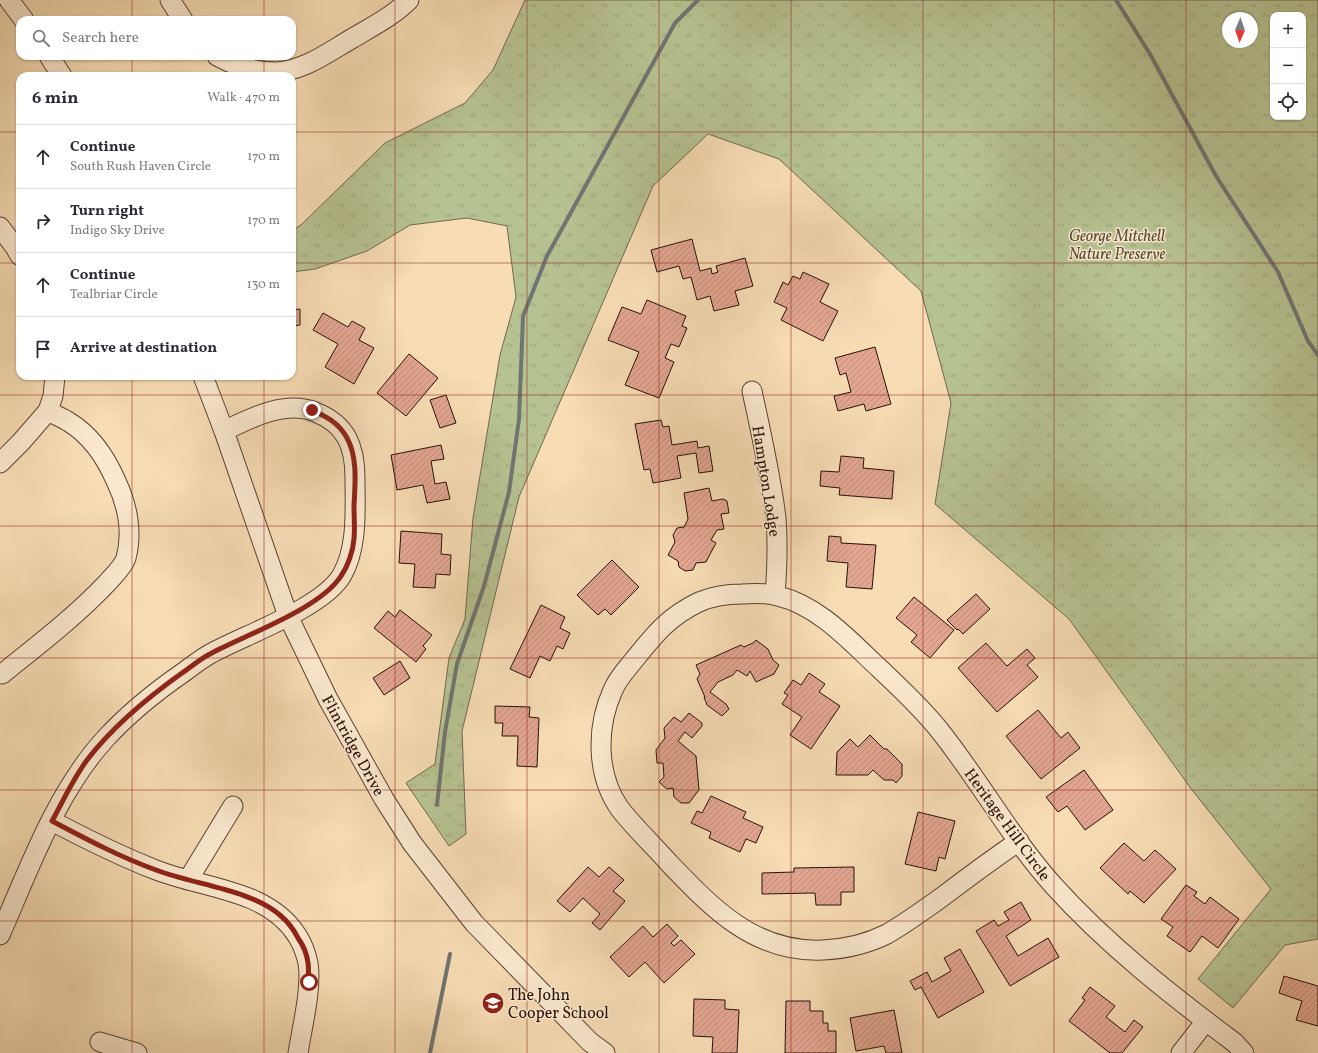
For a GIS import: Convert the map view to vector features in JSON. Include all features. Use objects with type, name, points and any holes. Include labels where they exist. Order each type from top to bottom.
[{"type":"street","points":[[9,0],[21,16]]},
{"type":"street","points":[[170,0],[180,16]]},
{"type":"street","points":[[283,72],[314,61],[386,18],[400,9],[409,0]]},
{"type":"street","points":[[52,60],[59,72]]},
{"type":"street","points":[[225,60],[246,72]]},
{"type":"street","points":[[0,227],[16,249]]},
{"type":"street","points":[[0,463],[48,411],[53,396],[55,380]]},
{"type":"street","name":"Flintridge Drive","points":[[205,380],[224,431],[288,616],[328,700],[384,799],[412,843],[474,923],[590,1042],[605,1053]]},
{"type":"street","name":"Hampton Lodge","points":[[752,391],[766,459],[776,519],[776,595]]},
{"type":"street","points":[[0,935],[27,872],[52,821],[86,761],[127,717],[164,686],[209,654],[288,616],[329,590],[342,576],[350,558],[354,540],[355,475],[353,450],[337,424],[326,416],[312,410],[296,408],[274,410],[224,431]]},
{"type":"street","points":[[2,674],[51,635],[95,595],[126,559],[130,532],[128,514],[121,490],[111,468],[102,452],[92,442],[70,423],[48,411]]},
{"type":"street","name":"Heritage Hill Circle","points":[[1019,841],[907,922],[885,935],[862,944],[837,949],[811,950],[789,948],[764,940],[745,931],[723,915],[688,882],[631,823],[617,804],[608,786],[602,764],[601,743],[603,722],[608,701],[616,682],[651,639],[670,619],[688,607],[707,599],[726,594],[754,593],[776,595],[796,602],[816,613],[843,634],[905,692],[937,726],[960,756],[1019,841],[1053,885],[1108,941],[1144,972],[1236,1043],[1244,1053]]},
{"type":"street","points":[[188,880],[233,806]]},
{"type":"street","points":[[52,821],[122,856],[157,871],[235,894],[267,906],[282,916],[294,930],[303,946],[308,963],[309,982],[298,1053]]},
{"type":"street","points":[[1181,1053],[1206,1021]]},
{"type":"street","points":[[100,1042],[137,1053]]},
{"type":"green space","name":"George Mitchell Nature Preserve","points":[[525,0],[1318,0],[1318,939],[1285,945],[1233,1008],[1198,979],[1271,889],[1192,790],[1069,619],[935,504],[951,403],[921,291],[779,159],[708,134],[653,186],[519,497],[462,731],[466,834],[449,846],[406,783],[435,764],[449,658],[465,619],[473,518],[500,355],[516,297],[507,226],[467,218],[410,225],[367,251],[315,269],[296,271],[296,228],[385,143],[465,103],[493,70]]},
{"type":"building","points":[[692,239],[700,271],[711,268],[712,274],[718,272],[716,266],[745,258],[753,286],[735,291],[739,305],[714,311],[710,296],[697,300],[691,277],[683,279],[679,266],[657,272],[651,250]]},
{"type":"building","points":[[803,272],[829,284],[820,302],[838,311],[823,341],[781,320],[787,308],[774,302],[783,282],[788,285],[793,276],[800,279]]},
{"type":"building","points":[[647,300],[686,316],[682,326],[687,328],[679,347],[671,344],[665,358],[674,362],[659,398],[625,385],[639,352],[608,340],[622,307],[641,314]]},
{"type":"building","points":[[300,309],[300,325],[296,326],[296,310]]},
{"type":"building","points":[[323,313],[348,327],[352,321],[365,328],[359,340],[374,348],[354,384],[325,367],[338,344],[313,330]]},
{"type":"building","points":[[875,347],[891,404],[866,411],[864,404],[838,411],[834,396],[851,392],[846,373],[840,375],[835,358]]},
{"type":"building","points":[[409,354],[438,378],[406,416],[377,393]]},
{"type":"building","points":[[446,395],[456,423],[440,428],[430,400]]},
{"type":"building","points":[[661,420],[663,427],[669,426],[672,445],[697,441],[698,448],[709,446],[713,471],[699,473],[696,453],[677,456],[681,478],[653,483],[650,469],[644,470],[635,424]]},
{"type":"building","points":[[441,445],[444,459],[431,461],[435,484],[446,482],[450,499],[427,503],[423,485],[397,490],[391,455]]},
{"type":"building","points":[[841,456],[864,458],[863,468],[894,471],[892,499],[839,495],[840,488],[820,486],[821,471],[839,472]]},
{"type":"building","points":[[709,488],[712,501],[723,499],[727,501],[729,513],[721,514],[724,529],[717,530],[711,540],[716,543],[706,562],[696,563],[693,570],[685,571],[679,567],[678,561],[668,555],[675,542],[673,535],[677,528],[684,527],[688,519],[684,493]]},
{"type":"building","points":[[401,531],[442,534],[441,554],[451,555],[450,575],[436,574],[435,588],[413,587],[415,564],[399,563]]},
{"type":"building","points":[[829,536],[841,537],[841,543],[876,545],[872,589],[846,587],[848,563],[827,561]]},
{"type":"building","points":[[612,560],[639,587],[611,615],[605,609],[598,615],[577,595]]},
{"type":"building","points":[[976,594],[990,609],[963,634],[947,620]]},
{"type":"building","points":[[914,597],[954,630],[930,658],[911,642],[917,635],[896,618]]},
{"type":"building","points":[[541,605],[565,617],[560,628],[570,633],[563,649],[557,646],[550,661],[540,656],[530,678],[510,669]]},
{"type":"building","points":[[400,610],[432,635],[423,646],[426,649],[416,662],[374,628],[388,611],[395,617]]},
{"type":"building","points":[[756,640],[768,649],[773,660],[779,665],[774,674],[756,682],[750,671],[747,676],[737,670],[733,675],[718,682],[710,692],[726,704],[729,709],[722,716],[707,705],[697,679],[700,674],[696,665],[741,645],[744,647]]},
{"type":"building","points":[[986,643],[1007,666],[1027,649],[1035,658],[1027,665],[1038,677],[997,712],[958,668]]},
{"type":"building","points":[[400,661],[410,678],[384,695],[373,678]]},
{"type":"building","points":[[809,673],[825,684],[819,692],[840,706],[811,749],[790,735],[802,717],[782,704],[788,695],[784,693],[793,680],[801,685]]},
{"type":"building","points":[[495,706],[530,707],[529,717],[539,718],[537,767],[517,766],[518,736],[502,736],[503,723],[495,723]]},
{"type":"building","points":[[1038,710],[1061,738],[1068,732],[1080,748],[1041,779],[1006,736]]},
{"type":"building","points":[[689,713],[702,723],[702,726],[692,738],[685,732],[678,741],[696,756],[699,790],[689,803],[681,803],[674,797],[673,788],[667,789],[659,782],[664,777],[663,763],[657,763],[656,750],[665,738],[664,728],[674,717],[681,722]]},
{"type":"building","points":[[870,735],[902,764],[902,776],[896,783],[893,780],[884,780],[873,770],[868,775],[836,775],[837,752],[850,739],[858,747]]},
{"type":"building","points":[[1084,770],[1113,810],[1085,830],[1067,806],[1058,812],[1046,797]]},
{"type":"building","points":[[711,796],[746,812],[743,818],[763,827],[756,843],[746,839],[740,852],[709,838],[711,832],[691,823],[697,811],[702,813]]},
{"type":"building","points":[[918,812],[955,821],[945,859],[939,857],[936,871],[905,864]]},
{"type":"building","points":[[1124,843],[1144,861],[1155,850],[1176,869],[1144,903],[1130,891],[1128,894],[1100,868]]},
{"type":"building","points":[[588,867],[599,877],[609,867],[624,880],[613,891],[625,901],[600,930],[592,923],[600,914],[583,898],[570,912],[557,901]]},
{"type":"building","points":[[854,867],[854,892],[841,892],[841,905],[816,905],[815,893],[762,894],[762,873],[794,872],[794,868]]},
{"type":"building","points":[[1186,885],[1197,892],[1194,896],[1205,904],[1210,897],[1239,919],[1218,948],[1202,936],[1190,952],[1167,936],[1173,927],[1161,919]]},
{"type":"building","points":[[1021,902],[1031,920],[1006,936],[1018,956],[1048,938],[1059,957],[1010,986],[976,931],[994,920],[998,926],[1009,920],[1004,912]]},
{"type":"building","points":[[667,924],[678,936],[671,943],[674,946],[681,940],[695,954],[664,983],[645,962],[629,977],[610,957],[643,926],[653,937]]},
{"type":"building","points":[[960,949],[984,992],[938,1018],[921,987],[915,990],[910,981],[927,972],[932,982],[951,971],[944,958]]},
{"type":"building","points":[[1284,976],[1318,986],[1318,1026],[1296,1020],[1302,1001],[1279,993]]},
{"type":"building","points":[[1090,987],[1115,1006],[1106,1017],[1125,1032],[1134,1020],[1143,1027],[1122,1053],[1110,1053],[1069,1021],[1085,1000],[1082,998]]},
{"type":"building","points":[[694,999],[725,1000],[725,1009],[739,1010],[737,1053],[712,1053],[713,1037],[693,1036]]},
{"type":"building","points":[[786,1001],[810,1001],[810,1011],[823,1011],[823,1023],[828,1023],[828,1031],[836,1031],[836,1053],[785,1053]]},
{"type":"building","points":[[894,1010],[902,1053],[886,1053],[884,1046],[856,1051],[850,1018]]},
{"type":"waterway","points":[[437,805],[445,732],[457,664],[484,586],[509,492],[519,419],[523,316],[547,256],[675,23],[698,0]]},
{"type":"waterway","points":[[1116,0],[1150,54],[1216,176],[1278,272],[1308,341],[1318,355]]},
{"type":"waterway","points":[[430,1053],[450,954]]},
{"type":"place","name":"The John Cooper School","points":[[493,1003]]},
{"type":"route","points":[[309,982],[308,963],[303,946],[294,930],[282,916],[267,906],[250,898],[157,871],[84,838],[52,821],[86,761],[127,717],[164,686],[209,654],[288,616],[312,602],[329,590],[342,576],[350,558],[354,540],[355,475],[353,450],[337,424],[326,416],[312,410]]}]
